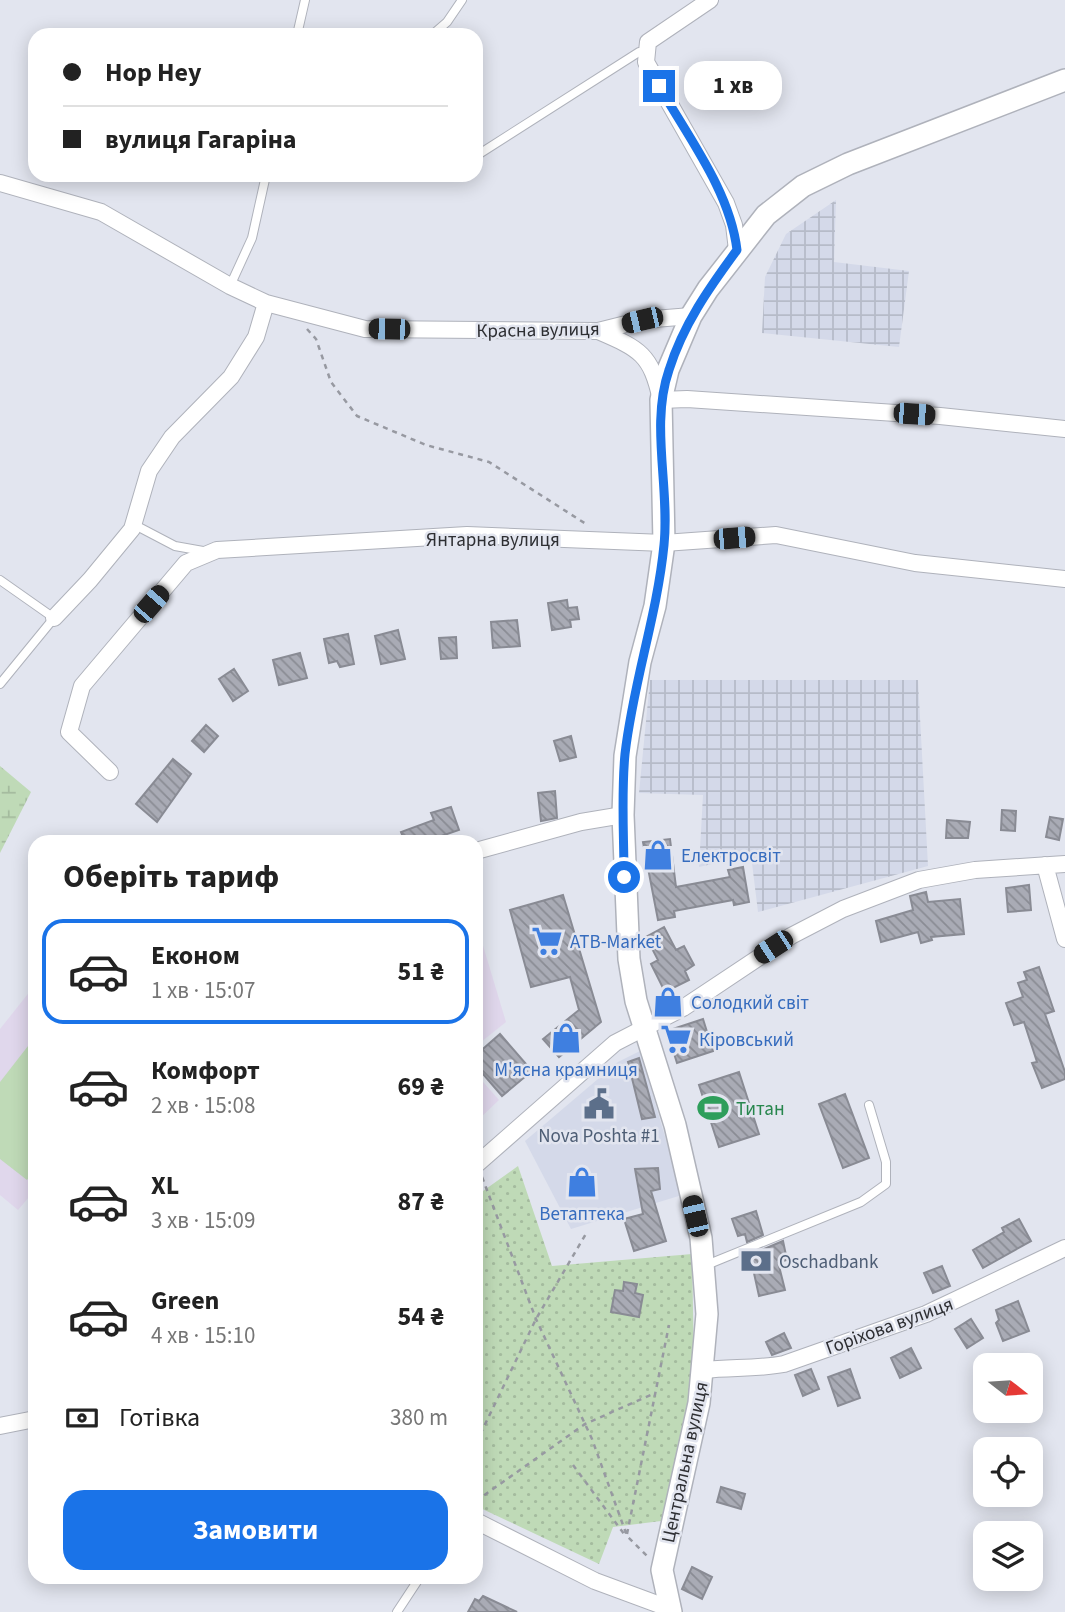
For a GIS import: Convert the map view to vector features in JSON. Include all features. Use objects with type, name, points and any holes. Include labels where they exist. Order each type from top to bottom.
[{"type":"street","points":[[710,0],[648,42],[645,53],[646,62],[726,203],[734,225],[737,250]]},
{"type":"street","points":[[691,316],[737,250],[766,215],[803,186],[848,164],[1065,80]]},
{"type":"street","name":"Красна вулиця","points":[[0,183],[101,212],[230,286],[266,303],[365,329],[598,331],[642,320],[691,316]]},
{"type":"street","points":[[54,618],[90,580],[133,524],[149,471],[172,437],[231,377],[256,337],[266,303]]},
{"type":"street","name":"Центральна вулиця","points":[[669,1610],[662,1570],[704,1370],[707,1314],[704,1266],[675,1125],[636,1001],[629,959],[623,816],[625,756],[640,662],[655,606],[664,543],[661,400],[668,370],[691,316]]},
{"type":"street","points":[[598,331],[637,347],[654,369],[661,400],[687,399],[940,416],[1065,429]]},
{"type":"street","name":"Янтарна вулиця","points":[[110,772],[69,732],[82,686],[186,563],[217,550],[467,535],[664,543],[787,536],[915,563],[1065,579]]},
{"type":"street","points":[[483,849],[581,822],[623,816]]},
{"type":"street","points":[[483,1160],[615,1043],[683,1008],[791,936],[854,904],[919,880],[975,870],[1065,864]]},
{"type":"street","points":[[1045,865],[1065,939]]},
{"type":"street","name":"Горіхова вулиця","points":[[704,1370],[739,1366],[762,1368],[783,1364],[926,1314],[1065,1248]]},
{"type":"street","points":[[0,1426],[28,1420]]},
{"type":"street","name":"Центральна вулиця","points":[[483,1525],[595,1581],[669,1610]]},
{"type":"lane","points":[[299,28],[305,0]]},
{"type":"lane","points":[[440,28],[462,0]]},
{"type":"lane","points":[[483,152],[639,52],[645,53]]},
{"type":"lane","points":[[230,286],[252,238],[264,182]]},
{"type":"lane","points":[[133,524],[175,546],[194,551],[217,550]]},
{"type":"lane","points":[[0,580],[54,618],[0,684]]},
{"type":"lane","points":[[704,1266],[861,1202],[886,1184],[886,1163],[869,1105]]},
{"type":"lane","points":[[397,1612],[415,1584]]},
{"type":"path","points":[[306,329],[316,339],[331,382],[357,416],[426,445],[489,462],[613,541]]},
{"type":"path","points":[[483,1181],[536,1319],[585,1424],[627,1536]]},
{"type":"path","points":[[483,1429],[536,1319],[587,1232]]},
{"type":"path","points":[[627,1536],[669,1325]]},
{"type":"path","points":[[483,1496],[585,1424],[655,1393]]},
{"type":"path","points":[[573,1465],[627,1536],[662,1570]]},
{"type":"shaded area","points":[[836,200],[834,262],[909,271],[899,347],[762,333],[765,277],[786,234]]},
{"type":"shaded area","points":[[650,680],[918,680],[928,866],[758,912],[751,855],[699,867],[703,795],[639,793]]},
{"type":"shaded area","points":[[483,946],[506,1022],[483,1040]]},
{"type":"shaded area","points":[[28,994],[28,1198],[18,1210],[0,1195],[0,1029]]},
{"type":"shaded area","points":[[640,1051],[682,1195],[571,1229],[525,1141],[618,1062]]},
{"type":"shaded area","points":[[483,1082],[499,1100],[483,1115]]},
{"type":"green space","points":[[0,766],[31,792],[0,853]]},
{"type":"green space","points":[[28,1046],[27,1180],[0,1159],[0,1082]]},
{"type":"green space","points":[[518,1166],[552,1266],[692,1254],[694,1365],[678,1466],[661,1521],[613,1527],[599,1564],[483,1509],[483,1191]]},
{"type":"building","points":[[567,600],[568,608],[577,607],[579,619],[570,620],[571,627],[552,630],[548,603]]},
{"type":"building","points":[[517,620],[520,646],[493,648],[491,622]]},
{"type":"building","points":[[398,630],[405,659],[381,664],[375,636]]},
{"type":"building","points":[[348,634],[354,664],[340,667],[337,661],[329,663],[324,639]]},
{"type":"building","points":[[456,637],[457,658],[441,659],[439,638]]},
{"type":"building","points":[[300,653],[307,678],[279,685],[273,660]]},
{"type":"building","points":[[234,669],[248,691],[233,701],[219,679]]},
{"type":"building","points":[[206,725],[218,736],[204,752],[192,741]]},
{"type":"building","points":[[571,736],[576,757],[560,761],[554,741]]},
{"type":"building","points":[[173,759],[191,774],[157,822],[136,804]]},
{"type":"building","points":[[555,791],[557,818],[541,821],[538,793]]},
{"type":"building","points":[[451,807],[459,830],[444,835],[402,835],[401,832],[434,820],[431,813]]},
{"type":"building","points":[[1002,810],[1016,811],[1015,831],[1001,830]]},
{"type":"building","points":[[1050,817],[1063,819],[1059,840],[1046,837]]},
{"type":"building","points":[[947,820],[970,822],[968,838],[946,838]]},
{"type":"building","points":[[670,839],[676,887],[730,877],[728,870],[743,867],[749,902],[734,905],[733,900],[674,911],[675,917],[658,920],[643,842]]},
{"type":"building","points":[[1029,885],[1031,910],[1008,912],[1006,888]]},
{"type":"building","points":[[926,892],[928,902],[960,899],[964,934],[931,937],[932,940],[921,943],[918,932],[881,942],[876,921],[913,910],[910,896]]},
{"type":"building","name":"ATB-Market","points":[[563,895],[601,1022],[559,1057],[543,1039],[579,1010],[570,977],[531,987],[510,910]]},
{"type":"building","points":[[664,927],[676,950],[684,946],[694,965],[685,971],[689,980],[665,992],[651,964],[658,960],[646,937]]},
{"type":"building","points":[[1039,967],[1054,1011],[1045,1014],[1065,1072],[1065,1079],[1042,1088],[1032,1063],[1037,1062],[1024,1022],[1014,1025],[1006,1003],[1023,997],[1018,983],[1027,980],[1024,972]]},
{"type":"building","points":[[703,1019],[713,1051],[677,1063],[667,1031]]},
{"type":"building","points":[[500,1034],[532,1071],[502,1096],[483,1074],[483,1049]]},
{"type":"building","points":[[639,1058],[655,1117],[642,1119],[628,1062]]},
{"type":"building","points":[[739,1072],[759,1134],[719,1147],[699,1085]]},
{"type":"building","points":[[845,1094],[869,1158],[843,1168],[819,1104]]},
{"type":"building","points":[[658,1168],[660,1189],[651,1191],[666,1241],[634,1251],[624,1219],[643,1214],[635,1169]]},
{"type":"building","points":[[756,1211],[763,1235],[747,1242],[745,1234],[738,1236],[732,1219]]},
{"type":"building","points":[[1019,1219],[1031,1241],[983,1268],[973,1250],[1004,1232],[1002,1228]]},
{"type":"building","points":[[783,1241],[787,1260],[778,1262],[785,1290],[759,1296],[750,1255]]},
{"type":"building","points":[[942,1266],[950,1286],[933,1293],[924,1273]]},
{"type":"building","points":[[624,1282],[637,1284],[635,1293],[643,1295],[639,1317],[611,1312],[615,1290],[623,1291]]},
{"type":"building","points":[[1018,1301],[1029,1331],[1003,1341],[996,1323],[999,1320],[996,1310]]},
{"type":"building","points":[[971,1319],[983,1338],[967,1348],[955,1329]]},
{"type":"building","points":[[784,1333],[791,1348],[772,1355],[766,1342]]},
{"type":"building","points":[[911,1348],[921,1368],[900,1378],[891,1358]]},
{"type":"building","points":[[811,1369],[819,1389],[803,1396],[795,1375]]},
{"type":"building","points":[[850,1369],[860,1398],[838,1406],[828,1377]]},
{"type":"building","points":[[721,1487],[745,1494],[741,1509],[717,1502]]},
{"type":"building","points":[[692,1567],[712,1577],[702,1599],[682,1589]]},
{"type":"building","points":[[483,1596],[517,1612],[468,1612],[475,1599],[479,1601]]},
{"type":"place","name":"Електросвіт","points":[[658,855]]},
{"type":"place","name":"ATB-Market","points":[[547,941]]},
{"type":"place","name":"Солодкий світ","points":[[668,1002]]},
{"type":"place","name":"М'ясна крамниця","points":[[566,1038]]},
{"type":"place","name":"Кіровський","points":[[676,1039]]},
{"type":"place","name":"Nova Poshta #1","points":[[599,1104]]},
{"type":"place","name":"Титан","points":[[713,1108]]},
{"type":"place","name":"Ветаптека","points":[[582,1182]]},
{"type":"place","name":"Oschadbank","points":[[756,1261]]},
{"type":"route","points":[[624,877],[625,756],[640,662],[655,606],[664,543],[661,400],[668,370],[691,316],[737,250],[734,225],[726,203],[659,86]]}]
